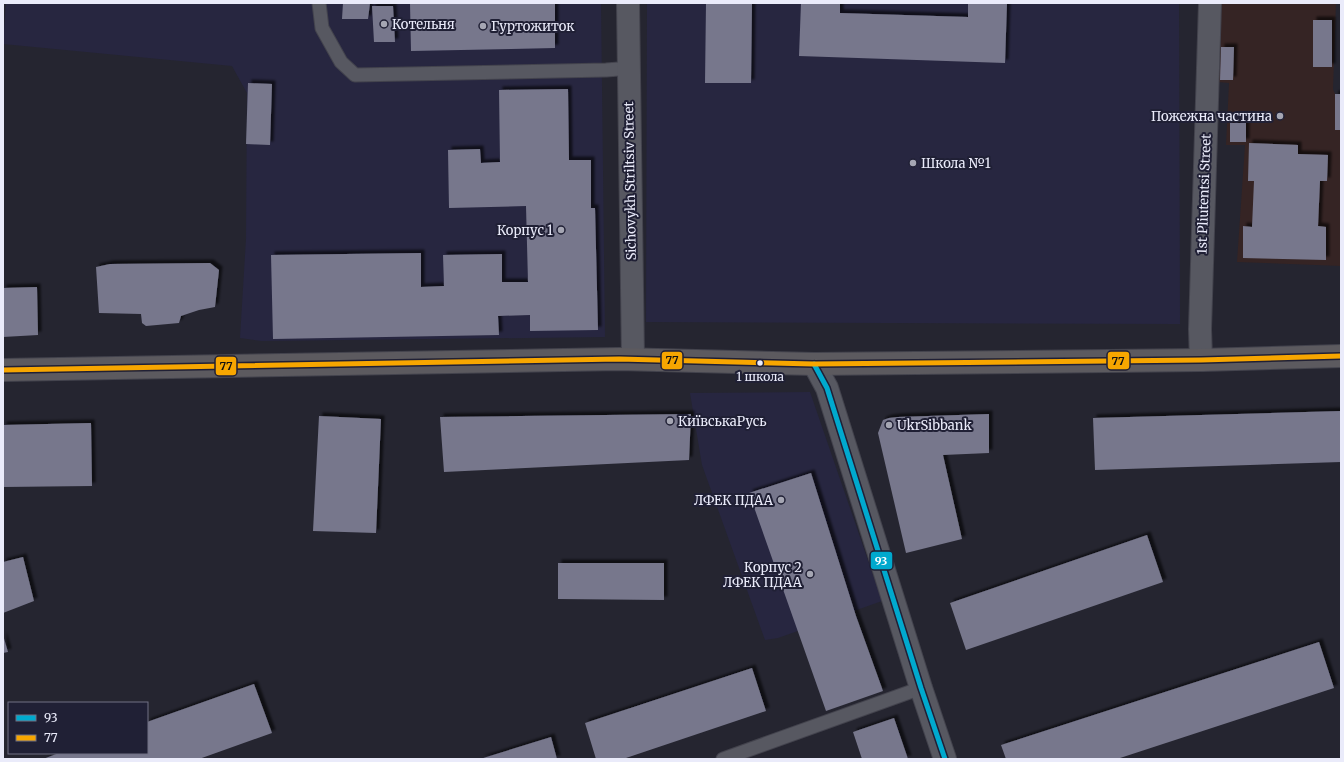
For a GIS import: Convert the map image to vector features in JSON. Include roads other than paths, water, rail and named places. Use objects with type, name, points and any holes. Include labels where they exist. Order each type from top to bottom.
[{"type":"main road","points":[[3,370],[633,359],[814,364],[1201,360],[1341,356]]},
{"type":"street","name":"Sichovykh Striltsiv Street","points":[[628,3],[633,359]]},
{"type":"street","name":"1st Pliutentsi Street","points":[[1201,360],[1210,3]]},
{"type":"street","points":[[814,364],[826,388],[945,759]]},
{"type":"lane","points":[[319,3],[322,28],[341,62],[355,75],[606,70],[619,69],[628,66]]},
{"type":"lane","points":[[723,759],[921,688]]},
{"type":"place","name":"Котельня","points":[[384,24]]},
{"type":"place","name":"Гуртожиток","points":[[483,26]]},
{"type":"place","name":"Пожежна частина","points":[[1280,116]]},
{"type":"place","name":"Школа №1","points":[[913,163]]},
{"type":"place","name":"Корпус 1","points":[[561,230]]},
{"type":"place","name":"1 школа","points":[[760,363]]},
{"type":"place","name":"КиївськаРусь","points":[[670,421]]},
{"type":"place","name":"UkrSibbank","points":[[889,425]]},
{"type":"place","name":"ЛФЕК ПДАА","points":[[781,500]]},
{"type":"place","name":"Корпус 2 ЛФЕК ПДАА","points":[[810,574]]}]
